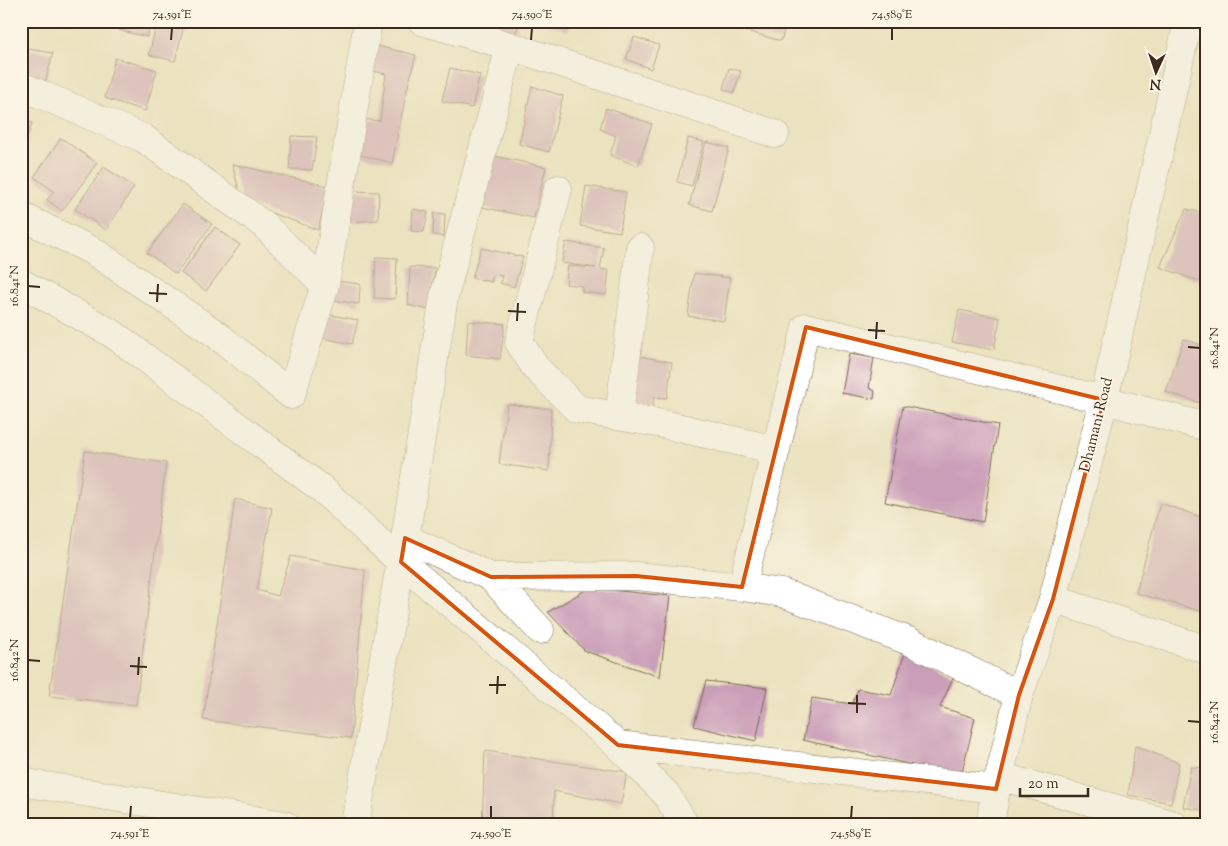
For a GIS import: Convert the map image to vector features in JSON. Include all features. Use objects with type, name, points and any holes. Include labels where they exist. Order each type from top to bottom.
[{"type":"street","points":[[21,216],[109,262],[216,334],[291,395],[326,285],[368,21]]},
{"type":"street","points":[[422,21],[510,46],[775,134]]},
{"type":"street","name":"Dhamani Road","points":[[990,825],[998,782],[1019,695],[1053,599],[1104,400],[1188,21]]},
{"type":"street","points":[[1198,21],[1207,24]]},
{"type":"street","points":[[355,825],[403,550],[444,297],[510,46]]},
{"type":"street","points":[[21,86],[143,138],[264,225],[326,285]]},
{"type":"street","points":[[558,189],[519,342],[536,368],[577,409],[663,424],[776,450]]},
{"type":"street","points":[[620,416],[640,248]]},
{"type":"street","points":[[21,284],[113,334],[403,550],[618,745],[666,794],[685,825]]},
{"type":"street","points":[[742,587],[806,327],[1207,427]]},
{"type":"street","points":[[403,550],[491,577],[636,576],[782,593],[909,641],[1019,695]]},
{"type":"street","points":[[491,577],[540,630]]},
{"type":"street","points":[[1053,599],[1207,650]]},
{"type":"street","points":[[618,745],[998,782],[1174,825]]},
{"type":"street","points":[[21,782],[285,825]]},
{"type":"highlighted area","points":[[806,327],[1104,400],[1053,599],[1019,695],[996,789],[618,745],[401,562],[405,538],[491,577],[636,576],[742,587]]},
{"type":"building","points":[[121,21],[151,21],[147,37],[119,30]]},
{"type":"building","points":[[157,21],[185,21],[175,61],[149,55]]},
{"type":"building","points":[[484,21],[520,21],[515,35],[483,24]]},
{"type":"building","points":[[539,21],[571,21],[568,31]]},
{"type":"building","points":[[712,21],[787,21],[781,41]]},
{"type":"building","points":[[634,37],[659,45],[651,69],[626,59]]},
{"type":"building","points":[[364,43],[416,55],[392,163],[357,154],[361,119],[380,121],[386,74],[365,69]]},
{"type":"building","points":[[21,48],[53,53],[44,87],[21,79]]},
{"type":"building","points":[[115,58],[157,70],[145,111],[105,98]]},
{"type":"building","points":[[450,68],[480,75],[472,108],[442,101]]},
{"type":"building","points":[[729,68],[741,71],[734,93],[723,89]]},
{"type":"building","points":[[532,86],[563,96],[549,152],[519,144]]},
{"type":"building","points":[[606,108],[652,124],[638,166],[610,155],[616,136],[600,129]]},
{"type":"building","points":[[21,119],[32,123],[22,154],[21,154]]},
{"type":"building","points":[[291,136],[317,137],[312,170],[289,169]]},
{"type":"building","points":[[61,138],[97,163],[62,211],[47,200],[54,191],[34,177]]},
{"type":"building","points":[[688,138],[704,142],[692,186],[677,182]]},
{"type":"building","points":[[706,142],[729,148],[712,211],[689,205]]},
{"type":"building","points":[[494,156],[546,167],[534,218],[482,207]]},
{"type":"building","points":[[232,164],[328,186],[318,230],[242,202]]},
{"type":"building","points":[[104,167],[134,187],[106,230],[75,209]]},
{"type":"building","points":[[586,186],[626,192],[620,232],[580,226]]},
{"type":"building","points":[[352,191],[379,192],[378,220],[349,222]]},
{"type":"building","points":[[183,204],[212,224],[176,274],[147,253]]},
{"type":"building","points":[[413,209],[428,212],[424,232],[411,231]]},
{"type":"building","points":[[1186,209],[1207,214],[1207,284],[1160,267]]},
{"type":"building","points":[[434,213],[445,214],[444,237],[433,235]]},
{"type":"building","points":[[215,227],[240,245],[206,291],[181,273]]},
{"type":"building","points":[[566,242],[604,248],[600,269],[609,270],[606,295],[582,292],[582,286],[566,284],[568,266],[596,268],[562,263]]},
{"type":"building","points":[[481,248],[523,257],[514,287],[500,283],[502,276],[494,274],[491,282],[472,278]]},
{"type":"building","points":[[376,257],[397,258],[395,299],[374,298]]},
{"type":"building","points":[[410,267],[435,268],[429,310],[408,305]]},
{"type":"building","points":[[694,273],[730,278],[724,321],[688,316]]},
{"type":"building","points":[[336,281],[360,284],[359,304],[333,300]]},
{"type":"building","points":[[959,310],[1000,318],[994,350],[952,342]]},
{"type":"building","points":[[326,314],[358,320],[352,344],[322,338]]},
{"type":"building","points":[[468,321],[505,324],[500,359],[466,355]]},
{"type":"building","points":[[1184,339],[1207,347],[1207,405],[1166,392]]},
{"type":"building","points":[[849,354],[874,358],[869,388],[875,391],[874,399],[842,393]]},
{"type":"building","points":[[638,356],[672,362],[667,398],[654,397],[652,410],[630,406]]},
{"type":"building","points":[[507,404],[551,409],[549,471],[499,464]]},
{"type":"building","points":[[903,406],[998,425],[983,522],[885,502]]},
{"type":"building","points":[[85,451],[166,463],[136,705],[49,696]]},
{"type":"building","points":[[235,499],[272,508],[257,590],[278,596],[291,556],[365,570],[351,738],[203,720]]},
{"type":"building","points":[[1160,503],[1207,519],[1207,613],[1136,593]]},
{"type":"building","points":[[589,588],[670,596],[660,677],[585,651],[548,612]]},
{"type":"building","points":[[905,653],[954,676],[940,707],[975,718],[961,776],[803,740],[812,698],[852,704],[858,689],[891,695]]},
{"type":"building","points":[[706,681],[767,688],[756,741],[694,726]]},
{"type":"building","points":[[1135,746],[1179,763],[1171,803],[1128,795]]},
{"type":"building","points":[[485,751],[627,772],[621,804],[554,791],[553,825],[482,825]]},
{"type":"building","points":[[1191,767],[1207,768],[1207,811],[1183,807]]}]
